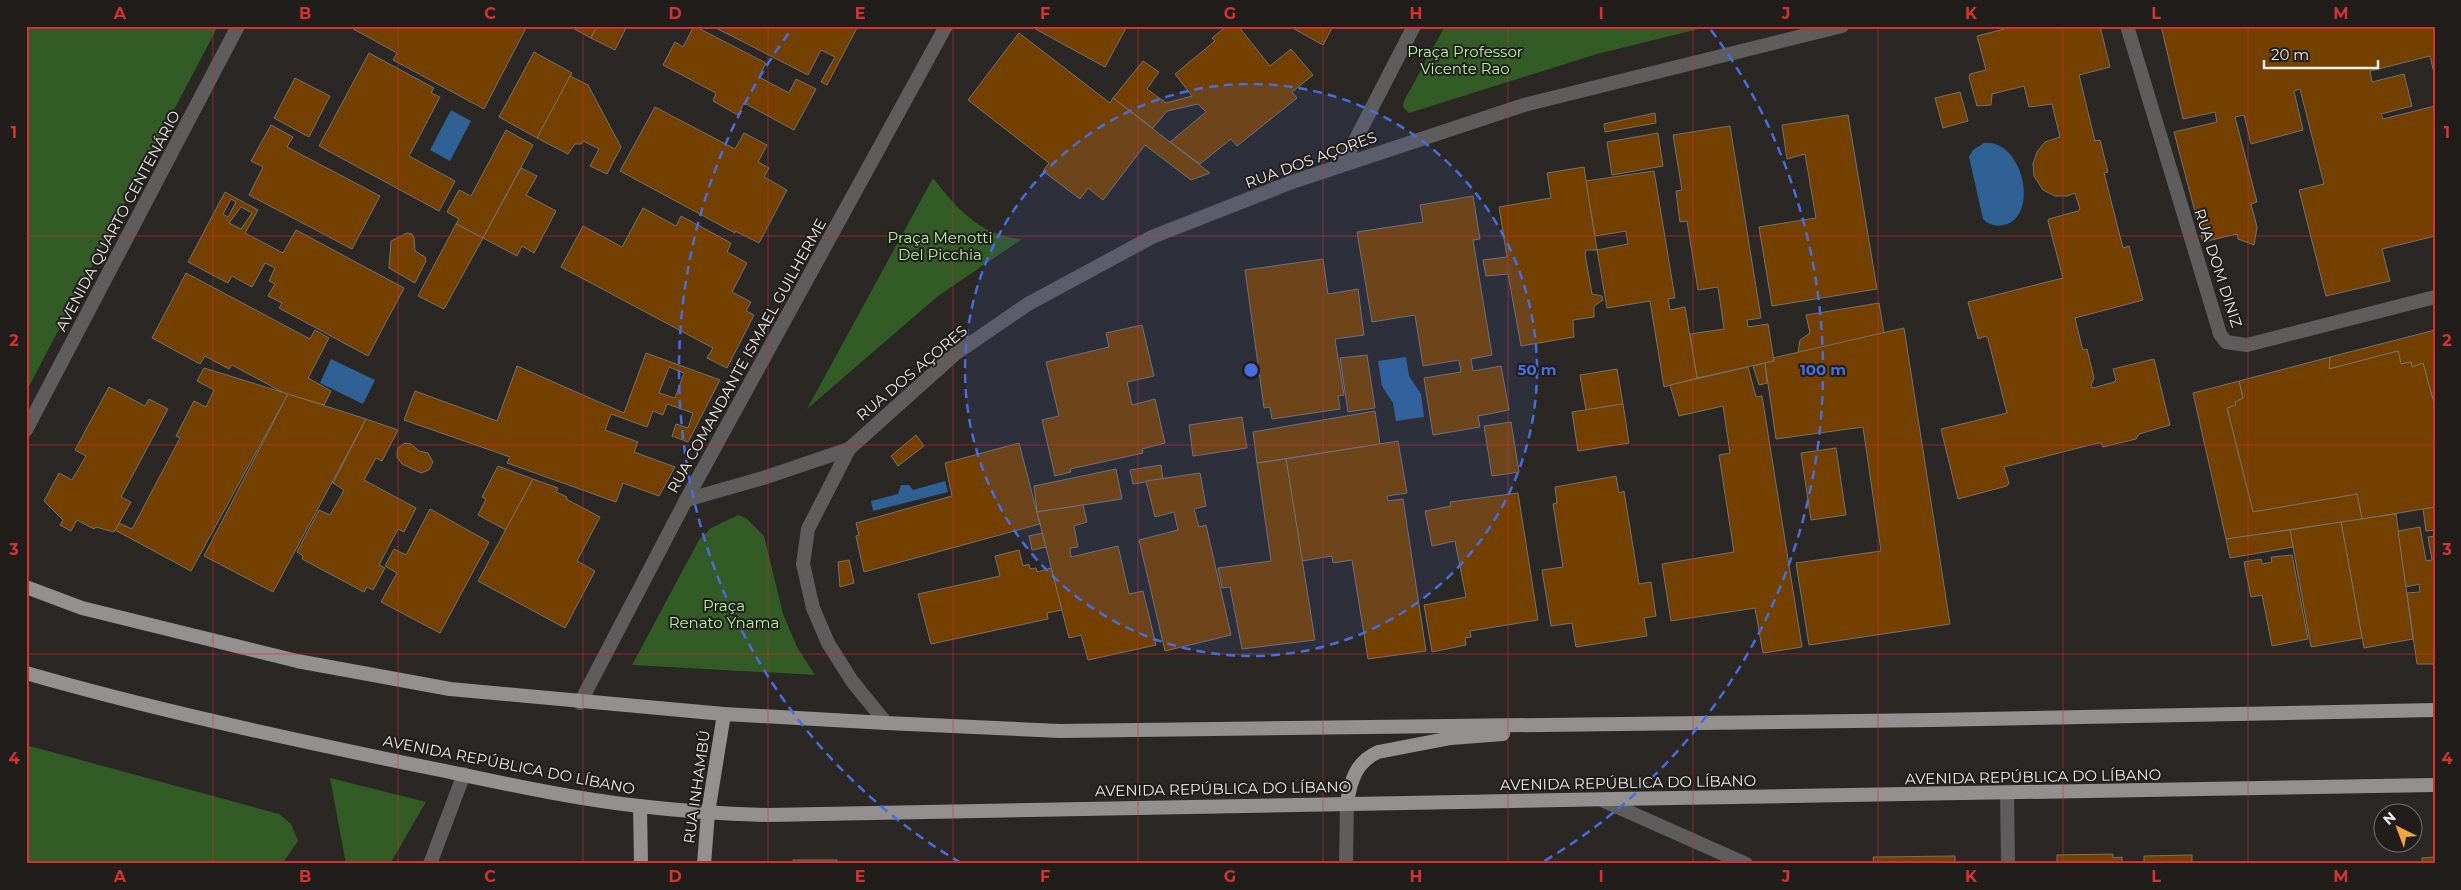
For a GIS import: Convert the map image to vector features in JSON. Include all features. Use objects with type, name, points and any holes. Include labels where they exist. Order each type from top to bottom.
[{"type":"main road","points":[[26,587],[82,608],[297,661],[450,689],[580,703],[886,724],[1060,731],[1643,724],[2435,710]]},
{"type":"main road","name":"AVENIDA REPÚBLICA DO LÍBANO","points":[[26,673],[120,699],[274,735],[543,791],[640,806],[708,813],[778,815],[1347,802],[2007,794],[2435,785]]},
{"type":"main road","name":"RUA INHAMBÚ","points":[[704,864],[708,813],[724,714]]},
{"type":"main road","points":[[1347,802],[1351,781],[1358,767],[1369,756],[1378,752],[1451,738],[1643,724]]},
{"type":"main road","points":[[640,806],[640,864]]},
{"type":"street","name":"AVENIDA QUARTO CENTENÁRIO","points":[[26,430],[238,26]]},
{"type":"street","name":"RUA COMANDANTE ISMAEL GUILHERME","points":[[580,703],[686,500],[946,26]]},
{"type":"street","points":[[1343,164],[1414,26]]},
{"type":"street","name":"RUA DOS AÇORES","points":[[886,724],[852,681],[828,643],[813,608],[803,564],[808,529],[849,449],[955,354],[1028,304],[1152,237],[1292,182],[1524,105],[1742,49],[1842,26]]},
{"type":"street","name":"RUA DOM DINIZ","points":[[2127,26],[2220,334],[2226,342],[2247,345],[2435,298]]},
{"type":"street","name":"RUA DOS AÇORES","points":[[686,500],[763,478],[849,449]]},
{"type":"street","points":[[430,864],[464,774]]},
{"type":"street","points":[[2007,794],[2008,864]]},
{"type":"street","points":[[1602,800],[1746,864]]},
{"type":"street","points":[[1346,864],[1347,802]]},
{"type":"green space","points":[[26,26],[218,26],[26,392]]},
{"type":"green space","name":"Praça Professor Vicente Rao","points":[[1445,26],[1711,26],[1597,54],[1409,113],[1403,107],[1404,101]]},
{"type":"green space","name":"Praça Menotti Del Picchia","points":[[933,178],[961,210],[982,227],[1007,237],[1022,239],[938,296],[807,409]]},
{"type":"green space","name":"Praça Renato Ynama","points":[[738,515],[746,518],[764,536],[783,614],[797,647],[815,675],[632,665],[699,540],[711,528]]},
{"type":"green space","points":[[26,745],[279,814],[291,824],[298,841],[282,864],[26,864]]},
{"type":"green space","points":[[330,778],[426,802],[390,864],[346,864]]},
{"type":"water","points":[[451,110],[471,121],[450,161],[430,150]]},
{"type":"water","points":[[1984,143],[1998,145],[2009,153],[2017,165],[2022,179],[2024,194],[2022,208],[2015,219],[2004,225],[1993,225],[1983,219],[1969,157],[1973,150]]},
{"type":"water","points":[[1406,357],[1409,376],[1421,394],[1424,417],[1396,421],[1393,403],[1382,386],[1378,361]]},
{"type":"water","points":[[331,359],[375,380],[363,404],[320,383]]},
{"type":"water","points":[[945,481],[948,492],[873,511],[871,501],[898,494],[901,485],[909,485],[913,490]]},
{"type":"building","points":[[348,26],[527,26],[484,109],[393,60],[397,53]]},
{"type":"building","points":[[569,26],[597,26],[591,38]]},
{"type":"building","points":[[597,26],[627,26],[615,50],[591,38]]},
{"type":"building","points":[[694,26],[766,63],[759,77],[789,93],[796,79],[816,89],[794,130],[744,103],[738,115],[713,101],[716,93],[663,65],[675,42],[683,47]]},
{"type":"building","points":[[712,26],[858,26],[827,85],[821,82],[835,57],[821,50],[808,75]]},
{"type":"building","points":[[1030,26],[1127,26],[1105,67]]},
{"type":"building","points":[[1227,26],[1238,26],[1270,66],[1291,49],[1313,75],[1292,92],[1297,98],[1237,146],[1231,139],[1200,164],[1170,142],[1206,112],[1198,104],[1167,111],[1153,128],[1113,98],[1143,61],[1159,72],[1147,89],[1166,103],[1192,96],[1175,74],[1215,41],[1212,38]]},
{"type":"building","points":[[1289,26],[1333,26],[1323,45]]},
{"type":"building","points":[[2016,26],[2100,26],[2110,67],[2079,75],[2095,141],[2100,140],[2108,172],[2104,173],[2123,248],[2129,246],[2143,300],[2075,318],[2083,350],[2087,349],[2094,378],[2091,385],[2093,388],[2114,382],[2116,380],[2113,369],[2154,359],[2170,425],[2139,434],[2136,439],[2103,447],[2101,443],[2098,443],[2004,467],[2009,483],[2007,486],[1958,499],[1941,429],[2007,413],[1988,339],[1986,336],[1978,339],[1968,302],[2063,278],[2048,221],[2049,219],[2080,209],[2075,193],[2067,196],[2055,196],[2043,190],[2034,176],[2033,164],[2037,152],[2045,142],[2060,137],[2052,104],[2029,107],[2024,86],[1992,94],[1991,105],[1977,106],[1969,77],[1970,74],[1986,70],[1977,36]]},
{"type":"building","points":[[2161,26],[2435,26],[2435,77],[2430,56],[2370,71],[2372,82],[2404,74],[2412,106],[2381,114],[2383,119],[2435,106],[2435,236],[2382,249],[2390,281],[2326,296],[2299,190],[2324,184],[2300,89],[2294,91],[2303,130],[2251,144],[2244,115],[2235,117],[2257,202],[2251,204],[2257,227],[2254,245],[2238,239],[2237,234],[2203,242],[2174,132],[2217,122],[2215,112],[2183,119]]},
{"type":"building","points":[[1019,33],[1110,103],[1113,98],[1210,173],[1191,180],[1145,145],[1103,200],[1088,188],[1080,199],[1043,171],[1049,163],[968,100]]},
{"type":"building","points":[[534,52],[572,73],[537,138],[499,117]]},
{"type":"building","points":[[369,53],[434,88],[431,93],[440,97],[409,156],[455,181],[439,211],[319,146]]},
{"type":"building","points":[[570,76],[588,85],[621,147],[607,174],[590,166],[599,149],[583,141],[581,144],[575,144],[568,154],[537,138]]},
{"type":"building","points":[[295,78],[330,96],[309,137],[274,118]]},
{"type":"building","points":[[1960,92],[1968,121],[1943,128],[1935,98]]},
{"type":"building","points":[[655,107],[735,149],[744,133],[767,145],[758,162],[769,168],[764,177],[787,190],[759,243],[735,231],[735,233],[620,171]]},
{"type":"building","points":[[1655,113],[1656,123],[1605,132],[1604,124]]},
{"type":"building","points":[[1848,115],[1877,289],[1772,306],[1759,227],[1816,218],[1805,154],[1787,159],[1782,125]]},
{"type":"building","points":[[271,125],[293,137],[287,147],[380,196],[352,249],[249,195],[263,167],[251,161]]},
{"type":"building","points":[[1730,126],[1761,318],[1747,320],[1748,327],[1768,324],[1774,361],[1697,378],[1690,334],[1724,329],[1718,287],[1698,290],[1687,221],[1680,222],[1676,191],[1682,190],[1673,135]]},
{"type":"building","points":[[506,130],[533,145],[483,238],[456,224],[459,219],[447,212],[459,190],[471,196]]},
{"type":"building","points":[[1658,133],[1663,166],[1612,175],[1607,142]]},
{"type":"building","points":[[1584,167],[1597,250],[1586,250],[1585,254],[1592,294],[1602,296],[1603,300],[1594,306],[1594,317],[1573,320],[1574,337],[1521,346],[1508,274],[1486,276],[1483,260],[1507,257],[1499,207],[1551,198],[1547,173]]},
{"type":"building","points":[[521,168],[537,176],[526,195],[556,211],[534,253],[522,246],[517,256],[483,238]]},
{"type":"building","points":[[1654,171],[1675,298],[1668,299],[1670,310],[1685,307],[1697,378],[1664,387],[1650,301],[1607,308],[1597,250],[1628,244],[1626,231],[1595,236],[1586,181]]},
{"type":"building","points":[[225,192],[258,210],[245,233],[283,253],[296,230],[404,288],[368,356],[279,308],[282,303],[268,296],[275,284],[269,281],[275,268],[265,263],[252,287],[232,276],[228,283],[188,262]],"holes":[[[231,199],[236,202],[228,217],[223,214]],[[241,207],[252,213],[241,229],[229,223]]]},
{"type":"building","points":[[1473,196],[1480,239],[1473,240],[1492,355],[1471,359],[1473,371],[1501,366],[1509,410],[1478,416],[1480,427],[1433,435],[1424,378],[1461,372],[1459,360],[1423,366],[1415,315],[1372,322],[1357,232],[1423,222],[1420,205]]},
{"type":"building","points":[[643,208],[676,226],[681,216],[731,243],[727,252],[747,263],[732,292],[751,302],[746,311],[754,315],[727,368],[707,358],[713,348],[561,267],[583,226],[622,247]]},
{"type":"building","points":[[456,224],[483,238],[444,309],[418,296]]},
{"type":"building","points":[[407,233],[412,234],[415,251],[425,257],[426,261],[415,283],[389,268],[391,241]]},
{"type":"building","points":[[1323,259],[1328,294],[1358,289],[1364,335],[1335,339],[1344,395],[1338,396],[1340,409],[1272,419],[1270,407],[1264,408],[1245,270]]},
{"type":"building","points":[[186,273],[310,339],[315,330],[329,338],[308,378],[331,391],[324,405],[284,393],[232,365],[229,369],[205,356],[200,364],[152,338]]},
{"type":"building","points":[[1879,303],[1884,333],[1798,353],[1800,340],[1810,333],[1806,315]]},
{"type":"building","points":[[1142,325],[1154,376],[1127,382],[1132,405],[1155,399],[1165,443],[1142,449],[1143,453],[1070,469],[1071,472],[1055,476],[1042,420],[1059,416],[1046,362],[1109,347],[1106,333]]},
{"type":"building","points":[[1904,328],[1950,624],[1809,645],[1796,563],[1881,551],[1863,427],[1776,439],[1765,363],[1774,361],[1773,358]]},
{"type":"building","points":[[2435,330],[2435,407],[2423,363],[2412,367],[2411,362],[2401,364],[2398,351],[2329,369],[2330,357]]},
{"type":"building","points":[[2398,351],[2401,364],[2411,362],[2412,367],[2423,363],[2435,407],[2435,507],[2362,519],[2357,494],[2253,512],[2227,408],[2236,405],[2235,402],[2243,398],[2239,381],[2330,357],[2329,369]]},
{"type":"building","points":[[646,353],[720,380],[688,442],[672,436],[676,424],[688,428],[693,413],[667,404],[663,415],[653,411],[647,427],[611,414],[605,430],[638,442],[634,452],[675,467],[659,496],[623,483],[616,502],[507,463],[510,457],[404,420],[415,391],[497,421],[517,366],[624,413]],"holes":[[[669,367],[684,373],[675,398],[659,393]]]},
{"type":"building","points":[[1367,355],[1375,408],[1348,412],[1340,358]]},
{"type":"building","points":[[1765,363],[1767,383],[1759,385],[1753,366]]},
{"type":"building","points":[[1748,367],[1756,397],[1762,396],[1802,647],[1763,653],[1755,608],[1671,621],[1662,564],[1734,552],[1719,455],[1730,453],[1723,406],[1679,416],[1670,385]]},
{"type":"building","points":[[204,368],[288,394],[191,571],[115,530],[119,523],[132,529],[180,438],[176,436],[194,401],[206,407],[214,390],[197,381]]},
{"type":"building","points":[[1617,369],[1623,404],[1586,410],[1580,375]]},
{"type":"building","points":[[2239,381],[2243,398],[2235,402],[2236,405],[2227,408],[2253,512],[2357,494],[2362,519],[2226,539],[2193,393]]},
{"type":"building","points":[[109,387],[145,406],[149,399],[168,409],[121,497],[131,502],[114,532],[96,527],[94,529],[77,520],[71,531],[60,525],[63,520],[44,501],[59,473],[72,480],[86,456],[75,450]]},
{"type":"building","points":[[288,394],[366,419],[273,592],[204,556]]},
{"type":"building","points":[[1623,404],[1629,443],[1578,451],[1572,412]]},
{"type":"building","points":[[1375,411],[1380,444],[1257,463],[1253,432]]},
{"type":"building","points":[[1242,417],[1247,448],[1193,456],[1189,425]]},
{"type":"building","points":[[366,419],[398,430],[382,461],[376,458],[364,480],[416,508],[404,532],[398,529],[379,565],[385,568],[373,590],[367,587],[364,592],[302,559],[303,556],[297,552],[319,510],[330,515],[344,490],[333,483]]},
{"type":"building","points":[[1511,422],[1519,472],[1492,476],[1484,426]]},
{"type":"building","points":[[916,435],[924,446],[898,466],[891,456]]},
{"type":"building","points":[[1398,441],[1407,493],[1387,496],[1388,501],[1403,499],[1426,651],[1368,659],[1352,560],[1333,563],[1332,556],[1302,561],[1286,459]]},
{"type":"building","points":[[405,443],[411,444],[419,451],[428,453],[433,462],[429,470],[421,473],[402,464],[397,457],[397,453],[398,448]]},
{"type":"building","points":[[1019,443],[1040,524],[864,572],[856,536],[859,535],[856,523],[952,496],[945,463]]},
{"type":"building","points":[[1836,448],[1846,515],[1811,520],[1801,453]]},
{"type":"building","points":[[1286,459],[1315,640],[1242,649],[1230,587],[1222,588],[1218,568],[1271,561],[1257,463]]},
{"type":"building","points":[[1161,465],[1163,479],[1133,484],[1130,470]]},
{"type":"building","points":[[498,466],[533,479],[506,530],[478,515],[486,499],[482,497]]},
{"type":"building","points":[[1116,469],[1122,499],[1037,512],[1034,486]]},
{"type":"building","points":[[1200,473],[1206,506],[1194,509],[1199,527],[1206,525],[1231,635],[1165,651],[1139,540],[1178,530],[1174,512],[1155,517],[1146,481]]},
{"type":"building","points":[[1616,476],[1619,493],[1624,491],[1639,584],[1651,582],[1656,616],[1644,618],[1647,636],[1576,647],[1572,623],[1551,626],[1542,570],[1563,567],[1553,504],[1557,503],[1555,487]]},
{"type":"building","points":[[533,479],[558,488],[556,492],[567,497],[566,499],[600,517],[577,561],[595,571],[565,628],[478,581]]},
{"type":"building","points":[[1518,493],[1538,620],[1470,631],[1471,637],[1465,638],[1466,645],[1432,652],[1424,605],[1466,597],[1455,541],[1432,546],[1425,511],[1451,506],[1450,502]]},
{"type":"building","points":[[1083,505],[1087,522],[1074,526],[1078,547],[1070,548],[1071,557],[1118,546],[1129,594],[1143,591],[1156,645],[1088,660],[1081,635],[1069,638],[1037,512]]},
{"type":"building","points":[[2435,507],[2435,530],[2426,531],[2423,509]]},
{"type":"building","points":[[430,509],[489,542],[440,633],[381,602],[397,573],[385,566],[394,549],[406,555]]},
{"type":"building","points":[[2396,514],[2413,639],[2364,648],[2341,522]]},
{"type":"building","points":[[2341,522],[2362,638],[2311,647],[2290,530]]},
{"type":"building","points":[[2420,527],[2426,561],[2432,560],[2428,537],[2435,536],[2435,664],[2417,664],[2407,593],[2420,592],[2419,584],[2406,587],[2398,531]]},
{"type":"building","points":[[2290,530],[2293,547],[2230,558],[2226,539]]},
{"type":"building","points":[[1042,533],[1046,547],[1032,550],[1029,536]]},
{"type":"building","points":[[1019,550],[1023,566],[1029,564],[1030,569],[1036,568],[1037,572],[1051,568],[1062,610],[1047,613],[1048,619],[931,644],[918,594],[1000,576],[995,556]]},
{"type":"building","points":[[2292,555],[2308,639],[2272,646],[2262,595],[2251,597],[2244,562],[2261,559],[2262,564],[2272,562],[2271,557]]},
{"type":"building","points":[[849,560],[854,583],[840,587],[838,562]]},
{"type":"building","points":[[2113,854],[2113,858],[2122,857],[2122,864],[2057,864],[2057,855]]},
{"type":"building","points":[[2192,855],[2192,864],[2144,864],[2144,856]]},
{"type":"building","points":[[1955,856],[1955,864],[1874,864],[1873,857]]},
{"type":"building","points":[[2435,857],[2435,864],[2422,864],[2422,858]]},
{"type":"building","points":[[793,860],[837,860],[837,864],[793,864]]}]
